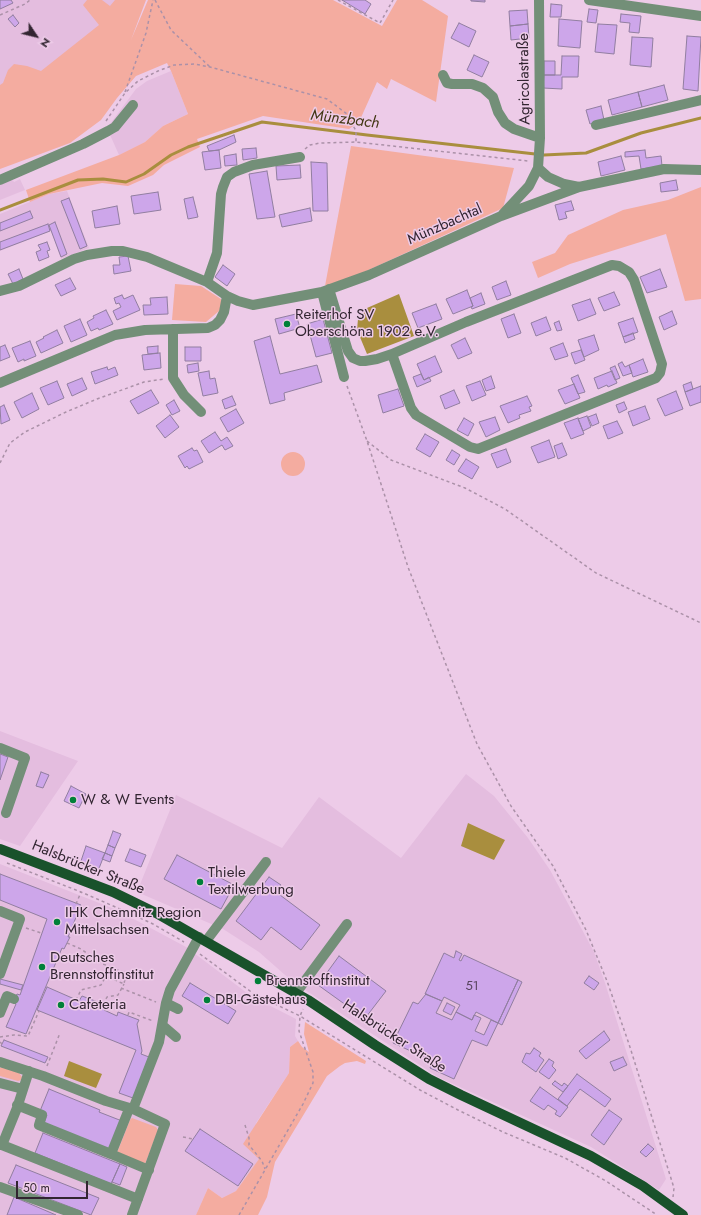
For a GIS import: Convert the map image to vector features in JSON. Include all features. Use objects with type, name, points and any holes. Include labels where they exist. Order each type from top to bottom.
[{"type":"main road","name":"Halsbrücker Straße","points":[[0,849],[113,892],[156,912],[308,1000],[375,1045],[430,1079],[591,1156],[638,1183],[683,1215]]},
{"type":"street","name":"Agricolastraße","points":[[539,0],[539,158]]},
{"type":"street","points":[[589,0],[627,3],[701,16]]},
{"type":"street","points":[[443,75],[447,83],[472,84],[484,88],[493,97],[498,112],[505,123],[514,129],[540,138]]},
{"type":"street","points":[[596,125],[701,100]]},
{"type":"street","points":[[0,180],[108,132],[115,127],[133,105]]},
{"type":"street","points":[[207,282],[217,253],[221,194],[227,177],[234,172],[253,165],[300,157]]},
{"type":"street","points":[[539,158],[548,177],[564,184],[579,186]]},
{"type":"street","points":[[501,216],[529,186],[539,158]]},
{"type":"street","name":"Münzbachtal","points":[[0,291],[19,286],[74,259],[88,255],[122,251],[147,257],[207,282],[227,296],[238,301],[253,305],[326,290],[369,275],[501,216],[579,186],[664,169],[701,170]]},
{"type":"street","points":[[326,290],[348,351],[353,358],[360,361],[365,361],[392,354],[466,322],[612,265],[623,268],[629,272],[634,280],[662,364],[660,373],[656,378],[650,381],[478,449],[470,447],[416,415],[411,408],[392,354]]},
{"type":"street","points":[[326,290],[344,377]]},
{"type":"street","points":[[0,383],[115,335],[145,330],[208,328],[215,325],[220,320],[224,312],[227,296]]},
{"type":"street","points":[[173,330],[173,378],[184,395],[201,412]]},
{"type":"street","points":[[0,748],[25,758],[6,813]]},
{"type":"street","points":[[111,1154],[160,1042],[166,1002],[170,990],[193,950],[266,862]]},
{"type":"street","points":[[0,911],[20,919],[2,963],[0,974]]},
{"type":"street","points":[[296,993],[347,924]]},
{"type":"street","points":[[0,1012],[7,996],[14,999]]},
{"type":"street","points":[[166,1002],[178,1010]]},
{"type":"street","points":[[162,1025],[176,1037]]},
{"type":"street","points":[[0,1062],[43,1076],[131,1109],[166,1124],[132,1215]]},
{"type":"street","points":[[29,1071],[1,1145],[138,1199]]},
{"type":"street","points":[[0,1083],[23,1089]]},
{"type":"street","points":[[17,1105],[42,1115],[39,1125],[149,1170]]},
{"type":"street","points":[[0,1187],[78,1215]]},
{"type":"path","points":[[0,16],[30,0]]},
{"type":"path","points":[[154,0],[171,30],[210,67]]},
{"type":"path","points":[[124,94],[146,33],[154,0]]},
{"type":"path","points":[[338,0],[380,23],[393,0]]},
{"type":"path","points":[[102,126],[124,94],[138,81],[174,65],[194,64],[327,99],[348,114],[356,131],[356,142]]},
{"type":"path","points":[[300,157],[303,151],[310,145],[356,142],[529,161],[539,158]]},
{"type":"path","points":[[344,377],[367,441],[408,567],[477,744],[511,806],[553,866],[586,930],[607,981],[629,1044],[672,1180],[674,1192]]},
{"type":"path","points":[[0,463],[10,443],[36,426],[97,399],[144,382],[173,378]]},
{"type":"path","points":[[367,441],[391,460],[465,488],[505,509],[596,573],[701,623]]},
{"type":"path","points":[[1,861],[81,892],[153,924],[186,944],[254,994],[300,1016],[420,1090],[490,1126],[565,1158],[606,1181],[658,1215]]},
{"type":"path","points":[[76,904],[81,892]]},
{"type":"path","points":[[18,924],[41,933]]},
{"type":"path","points":[[67,944],[78,947],[101,963],[126,973],[124,984],[118,994],[107,997],[103,1004]]},
{"type":"path","points":[[76,1000],[81,990],[101,985],[110,967]]},
{"type":"path","points":[[106,976],[124,984]]},
{"type":"path","points":[[121,988],[158,1002],[166,1002]]},
{"type":"path","points":[[239,1215],[303,1104],[313,1083],[313,1072],[299,1031],[300,1016],[308,1000]]},
{"type":"path","points":[[0,1036],[14,1034],[28,1036],[39,1011]]},
{"type":"path","points":[[128,1015],[129,1012],[162,1025]]},
{"type":"path","points":[[43,1076],[60,1033]]},
{"type":"path","points":[[245,1125],[249,1138],[249,1145],[262,1161],[265,1169]]},
{"type":"path","points":[[183,1137],[193,1139]]},
{"type":"shaded area","points":[[0,0],[128,0],[40,81],[0,89]]},
{"type":"shaded area","points":[[87,0],[102,0],[110,6],[115,0],[146,0],[131,40],[148,0],[333,0],[382,26],[397,0],[422,0],[448,16],[436,102],[391,79],[387,89],[377,82],[359,122],[349,129],[263,116],[197,139],[200,147],[164,165],[153,175],[128,186],[102,183],[49,194],[30,202],[26,190],[119,155],[145,142],[163,126],[188,114],[167,63],[136,76],[101,120],[70,143],[0,169],[0,85],[3,83],[8,70],[14,64],[27,66],[41,71],[99,25],[83,5]]},
{"type":"shaded area","points":[[171,71],[188,114],[163,126],[145,142],[119,155],[107,128],[136,89],[147,81]]},
{"type":"shaded area","points":[[351,146],[514,168],[503,208],[360,274],[325,286]]},
{"type":"shaded area","points":[[12,179],[14,182],[20,179],[25,190],[0,200],[0,185]]},
{"type":"shaded area","points":[[701,187],[701,299],[685,301],[666,234],[570,264],[538,278],[532,262],[555,253],[568,235],[623,210],[668,200]]},
{"type":"shaded area","points":[[67,191],[89,248],[61,259],[51,231],[0,251],[0,214],[49,194]]},
{"type":"shaded area","points":[[175,284],[201,286],[221,299],[222,305],[219,311],[206,322],[172,320]]},
{"type":"shaded area","points":[[399,294],[414,336],[367,354],[357,330],[358,319],[367,308]]},
{"type":"shaded area","points":[[293,452],[298,453],[304,459],[304,469],[298,475],[293,476],[288,475],[282,469],[281,464],[282,459],[288,453]]},
{"type":"shaded area","points":[[0,731],[78,761],[20,846],[0,839]]},
{"type":"shaded area","points":[[466,774],[494,796],[528,838],[550,870],[594,952],[666,1179],[659,1190],[591,1147],[438,1077],[293,982],[259,952],[223,929],[137,892],[176,795],[282,848],[319,797],[401,858]]},
{"type":"shaded area","points":[[468,823],[505,840],[494,860],[461,846]]},
{"type":"shaded area","points":[[0,864],[117,910],[186,947],[251,996],[296,1019],[295,1036],[298,1041],[290,1047],[289,1073],[256,1123],[260,1159],[236,1191],[222,1198],[208,1188],[196,1215],[0,1215]]},
{"type":"shaded area","points":[[305,1022],[366,1061],[365,1064],[357,1061],[345,1063],[327,1076],[275,1162],[267,1197],[258,1215],[196,1215],[208,1188],[222,1198],[236,1191],[259,1159],[243,1144],[289,1073],[290,1047],[298,1041],[302,1047],[309,1052],[304,1034]]},
{"type":"shaded area","points":[[69,1061],[102,1074],[96,1088],[64,1076]]},
{"type":"shaded area","points":[[2,1067],[19,1073],[22,1077],[21,1080],[18,1081],[0,1076],[0,1068]]},
{"type":"shaded area","points":[[132,1118],[156,1127],[158,1130],[145,1164],[117,1153]]},
{"type":"building","points":[[0,0],[11,0],[13,3],[0,9]]},
{"type":"building","points":[[342,0],[365,0],[371,4],[365,14]]},
{"type":"building","points":[[485,0],[485,2],[471,1]]},
{"type":"building","points":[[551,4],[562,5],[561,17],[550,17]]},
{"type":"building","points":[[589,9],[598,10],[596,23],[587,22]]},
{"type":"building","points":[[527,10],[528,24],[510,26],[509,11]]},
{"type":"building","points":[[621,14],[641,16],[639,33],[629,32],[630,23],[620,22]]},
{"type":"building","points":[[13,15],[19,23],[15,27],[8,19]]},
{"type":"building","points":[[559,19],[582,21],[580,48],[558,46]]},
{"type":"building","points":[[459,23],[476,31],[469,47],[451,38]]},
{"type":"building","points":[[528,24],[529,38],[511,40],[510,26]]},
{"type":"building","points":[[598,24],[617,25],[614,54],[595,52]]},
{"type":"building","points":[[687,36],[701,37],[698,91],[683,89]]},
{"type":"building","points":[[632,37],[653,38],[651,67],[630,65]]},
{"type":"building","points":[[474,55],[489,62],[482,77],[467,70]]},
{"type":"building","points":[[562,56],[579,56],[578,77],[562,77],[562,89],[543,88],[544,75],[561,75]]},
{"type":"building","points":[[544,61],[555,61],[555,75],[544,75]]},
{"type":"building","points":[[664,85],[668,100],[642,107],[638,92]]},
{"type":"building","points":[[638,92],[642,107],[612,115],[608,100]]},
{"type":"building","points":[[601,106],[604,120],[590,124],[586,110]]},
{"type":"building","points":[[234,135],[236,142],[219,150],[209,151],[207,146]]},
{"type":"building","points":[[256,148],[257,158],[243,160],[242,149]]},
{"type":"building","points":[[219,150],[221,168],[205,170],[202,152]]},
{"type":"building","points":[[645,150],[646,158],[661,156],[662,166],[641,169],[639,156],[625,157],[625,152]]},
{"type":"building","points":[[236,154],[237,165],[225,166],[224,156]]},
{"type":"building","points":[[621,156],[625,170],[601,176],[598,162]]},
{"type":"building","points":[[311,162],[327,163],[328,211],[313,211]]},
{"type":"building","points":[[300,165],[301,178],[277,180],[276,166]]},
{"type":"building","points":[[267,171],[275,217],[257,219],[249,174]]},
{"type":"building","points":[[676,180],[678,190],[661,192],[660,183]]},
{"type":"building","points":[[158,192],[161,210],[134,214],[131,196]]},
{"type":"building","points":[[193,197],[198,217],[188,219],[184,199]]},
{"type":"building","points":[[69,198],[87,246],[80,249],[61,201]]},
{"type":"building","points":[[571,201],[574,210],[565,212],[567,218],[559,220],[555,205]]},
{"type":"building","points":[[117,206],[120,224],[95,228],[92,211]]},
{"type":"building","points":[[310,208],[312,221],[282,227],[279,215]]},
{"type":"building","points":[[30,211],[33,218],[0,231],[0,223]]},
{"type":"building","points":[[55,222],[67,254],[61,257],[49,225]]},
{"type":"building","points":[[48,224],[50,231],[0,250],[0,242]]},
{"type":"building","points":[[47,242],[50,250],[47,251],[49,257],[39,261],[36,252],[41,250],[38,245]]},
{"type":"building","points":[[128,256],[131,271],[114,274],[113,265],[120,265],[119,257]]},
{"type":"building","points":[[223,265],[235,274],[227,286],[215,277]]},
{"type":"building","points":[[19,269],[23,279],[13,284],[8,274]]},
{"type":"building","points":[[660,269],[667,287],[647,293],[640,277]]},
{"type":"building","points":[[70,278],[76,289],[61,296],[55,285]]},
{"type":"building","points":[[506,281],[511,295],[497,300],[492,287]]},
{"type":"building","points":[[467,290],[473,306],[453,314],[446,299]]},
{"type":"building","points":[[614,292],[620,305],[604,311],[598,298]]},
{"type":"building","points":[[481,293],[485,304],[472,309],[471,307],[473,306],[470,298]]},
{"type":"building","points":[[122,295],[124,299],[133,295],[140,310],[117,320],[113,311],[121,307],[119,303],[116,304],[114,298]]},
{"type":"building","points":[[167,297],[168,314],[144,315],[143,305],[151,305],[150,298]]},
{"type":"building","points":[[590,299],[596,314],[578,321],[572,305]]},
{"type":"building","points":[[436,304],[442,319],[418,328],[412,313]]},
{"type":"building","points":[[106,310],[113,324],[99,330],[98,328],[91,331],[87,322],[94,318],[93,316]]},
{"type":"building","points":[[672,311],[677,324],[664,330],[659,317]]},
{"type":"building","name":"Reiterhof SV Oberschöna 1902 e.V.","points":[[296,314],[300,328],[279,334],[275,319]]},
{"type":"building","points":[[514,314],[521,333],[508,338],[501,319]]},
{"type":"building","points":[[546,317],[551,330],[536,336],[531,323]]},
{"type":"building","points":[[633,318],[638,332],[623,337],[618,323]]},
{"type":"building","points":[[80,319],[87,335],[71,342],[64,326]]},
{"type":"building","points":[[323,319],[332,353],[316,357],[307,324]]},
{"type":"building","points":[[559,321],[562,330],[557,331],[554,323]]},
{"type":"building","points":[[57,330],[63,343],[41,353],[36,342]]},
{"type":"building","points":[[633,333],[635,339],[625,343],[623,337]]},
{"type":"building","points":[[594,335],[599,350],[584,357],[578,340]]},
{"type":"building","points":[[270,336],[280,374],[317,365],[322,382],[284,393],[285,400],[270,404],[254,341]]},
{"type":"building","points":[[465,338],[472,353],[458,359],[451,345]]},
{"type":"building","points":[[30,341],[36,356],[18,362],[12,348]]},
{"type":"building","points":[[563,343],[568,356],[555,360],[550,348]]},
{"type":"building","points":[[5,345],[10,357],[0,361],[0,347]]},
{"type":"building","points":[[158,346],[158,353],[148,354],[147,347]]},
{"type":"building","points":[[185,347],[201,347],[201,361],[185,361]]},
{"type":"building","points":[[581,350],[585,360],[575,364],[571,353]]},
{"type":"building","points":[[160,353],[161,368],[144,370],[142,355]]},
{"type":"building","points":[[435,356],[442,372],[424,380],[417,364]]},
{"type":"building","points":[[643,359],[648,372],[633,377],[629,365]]},
{"type":"building","points":[[622,362],[625,367],[629,365],[632,373],[623,376],[618,364]]},
{"type":"building","points":[[198,363],[199,371],[188,373],[187,365]]},
{"type":"building","points":[[615,366],[620,378],[615,380],[610,368]]},
{"type":"building","points":[[107,367],[108,370],[115,367],[118,375],[95,384],[91,372]]},
{"type":"building","points":[[209,371],[210,379],[215,378],[218,393],[203,396],[198,373]]},
{"type":"building","points":[[612,371],[617,383],[598,389],[594,378]]},
{"type":"building","points":[[421,374],[424,380],[429,377],[431,381],[417,387],[413,377]]},
{"type":"building","points":[[578,375],[585,392],[578,394],[571,378]]},
{"type":"building","points":[[491,376],[495,388],[486,391],[482,380]]},
{"type":"building","points":[[82,378],[87,389],[72,396],[67,384]]},
{"type":"building","points":[[57,381],[64,398],[48,405],[40,388]]},
{"type":"building","points":[[480,381],[486,395],[472,401],[466,386]]},
{"type":"building","points":[[691,382],[693,389],[685,392],[683,385]]},
{"type":"building","points":[[574,384],[580,398],[565,404],[558,390]]},
{"type":"building","points":[[701,386],[701,402],[690,406],[685,392]]},
{"type":"building","points":[[398,389],[404,406],[383,413],[378,395]]},
{"type":"building","points":[[151,390],[159,403],[138,414],[130,401]]},
{"type":"building","points":[[454,390],[460,403],[445,409],[440,396]]},
{"type":"building","points":[[676,391],[683,409],[665,416],[657,399]]},
{"type":"building","points":[[32,393],[39,409],[22,418],[14,402]]},
{"type":"building","points":[[232,396],[236,405],[225,409],[222,400]]},
{"type":"building","points":[[527,396],[532,406],[529,407],[531,411],[519,415],[520,418],[508,423],[500,406]]},
{"type":"building","points":[[174,400],[180,411],[172,415],[166,405]]},
{"type":"building","points":[[624,402],[627,409],[619,413],[616,405]]},
{"type":"building","points":[[4,405],[10,420],[1,424],[0,407]]},
{"type":"building","points":[[645,406],[650,419],[633,426],[628,412]]},
{"type":"building","points":[[236,409],[244,423],[228,432],[220,418]]},
{"type":"building","points":[[596,414],[599,423],[592,426],[588,417]]},
{"type":"building","points":[[170,415],[179,427],[165,438],[156,426]]},
{"type":"building","points":[[587,416],[591,427],[583,431],[578,419]]},
{"type":"building","points":[[495,417],[500,430],[486,437],[479,422]]},
{"type":"building","points":[[464,418],[474,424],[468,436],[457,430]]},
{"type":"building","points":[[578,418],[584,434],[571,439],[564,423]]},
{"type":"building","points":[[617,421],[623,433],[608,439],[603,426]]},
{"type":"building","points":[[215,432],[221,441],[227,437],[233,446],[225,450],[222,445],[209,453],[201,441]]},
{"type":"building","points":[[425,434],[439,442],[430,457],[416,449]]},
{"type":"building","points":[[549,440],[555,457],[538,463],[531,447]]},
{"type":"building","points":[[562,443],[567,455],[558,459],[554,446]]},
{"type":"building","points":[[192,448],[194,451],[197,450],[203,462],[189,469],[187,466],[185,468],[178,456]]},
{"type":"building","points":[[506,449],[511,462],[497,468],[491,454]]},
{"type":"building","points":[[452,450],[460,455],[454,465],[446,460]]},
{"type":"building","points":[[466,459],[479,467],[472,479],[458,471]]},
{"type":"building","points":[[0,754],[8,757],[0,780]]},
{"type":"building","points":[[41,772],[49,775],[43,788],[36,786]]},
{"type":"building","points":[[71,786],[86,794],[79,808],[64,801]]},
{"type":"building","points":[[113,831],[121,834],[115,848],[108,845]]},
{"type":"building","points":[[108,845],[115,848],[112,856],[105,853]]},
{"type":"building","points":[[86,846],[105,853],[98,871],[80,864]]},
{"type":"building","points":[[130,849],[146,855],[141,867],[125,861]]},
{"type":"building","points":[[105,853],[112,856],[110,862],[102,859]]},
{"type":"building","points":[[177,855],[234,885],[221,909],[164,879]]},
{"type":"building","name":"Deutsches Brennstoffinstitut","points":[[0,874],[81,905],[68,937],[70,937],[64,949],[62,948],[26,1034],[6,1027],[16,1004],[13,1003],[14,999],[17,994],[20,995],[47,919],[0,900]]},
{"type":"building","points":[[269,877],[281,885],[276,892],[320,925],[301,950],[271,927],[261,940],[236,921]]},
{"type":"building","points":[[456,951],[462,954],[459,960],[461,961],[464,955],[518,980],[498,1023],[476,1012],[472,1020],[456,1012],[460,1005],[444,997],[442,1001],[425,994],[444,953],[454,958]]},
{"type":"building","points":[[339,956],[386,991],[363,1021],[355,1015],[357,1013],[318,985]]},
{"type":"building","points":[[589,976],[599,983],[594,990],[584,983]]},
{"type":"building","points":[[0,979],[23,985],[21,990],[0,984]]},
{"type":"building","points":[[518,980],[522,982],[502,1025],[498,1023]]},
{"type":"building","points":[[190,983],[236,1011],[228,1024],[182,996]]},
{"type":"building","points":[[47,987],[79,1001],[82,996],[106,1005],[104,1010],[117,1016],[118,1012],[139,1020],[137,1024],[142,1051],[141,1054],[149,1057],[133,1098],[119,1093],[136,1050],[37,1010]]},
{"type":"building","points":[[426,994],[442,1001],[436,1013],[452,1020],[456,1012],[472,1020],[474,1015],[481,1018],[475,1031],[484,1035],[491,1020],[498,1023],[487,1046],[472,1040],[454,1079],[430,1068],[433,1061],[393,1043],[413,1002],[418,1004]]},
{"type":"building","points":[[447,1003],[455,1007],[451,1015],[443,1011]]},
{"type":"building","points":[[604,1031],[610,1040],[586,1059],[579,1051]]},
{"type":"building","points":[[4,1040],[48,1057],[45,1063],[1,1046]]},
{"type":"building","points":[[534,1048],[541,1053],[539,1056],[544,1060],[536,1072],[522,1062],[526,1053],[530,1054]]},
{"type":"building","points":[[623,1057],[627,1065],[614,1071],[610,1062]]},
{"type":"building","points":[[549,1059],[554,1062],[552,1066],[556,1070],[549,1079],[539,1072]]},
{"type":"building","points":[[577,1074],[611,1099],[605,1107],[580,1089],[567,1106],[558,1099]]},
{"type":"building","points":[[555,1081],[562,1086],[564,1083],[568,1086],[563,1092],[552,1084]]},
{"type":"building","points":[[540,1087],[568,1107],[560,1117],[555,1114],[557,1111],[548,1105],[544,1110],[530,1101]]},
{"type":"building","points":[[49,1089],[100,1110],[99,1112],[122,1121],[110,1151],[44,1123],[47,1115],[40,1111]]},
{"type":"building","points":[[609,1110],[622,1119],[604,1145],[591,1135]]},
{"type":"building","points":[[200,1129],[253,1164],[238,1186],[185,1151]]},
{"type":"building","points":[[43,1133],[120,1164],[111,1184],[35,1153]]},
{"type":"building","points":[[648,1144],[654,1149],[646,1157],[640,1152]]},
{"type":"building","points":[[120,1164],[127,1167],[120,1185],[112,1182]]},
{"type":"building","points":[[16,1165],[99,1198],[91,1215],[8,1183]]},
{"type":"building","points":[[14,1197],[56,1215],[7,1215]]},
{"type":"waterway","name":"Münzbach","points":[[0,210],[78,180],[103,179],[126,182],[144,174],[171,155],[188,147],[262,122],[544,155],[586,153],[641,133],[701,118]]},
{"type":"place","name":"Reiterhof SV Oberschöna 1902 e.V.","points":[[287,324]]},
{"type":"place","name":"W & W Events","points":[[73,800]]},
{"type":"place","name":"Thiele Textilwerbung","points":[[200,882]]},
{"type":"place","name":"IHK Chemnitz Region Mittelsachsen","points":[[57,922]]},
{"type":"place","name":"Deutsches Brennstoffinstitut","points":[[42,967]]},
{"type":"place","name":"Brennstoffinstitut","points":[[258,981]]},
{"type":"place","name":"DBI-Gästehaus","points":[[207,1000]]},
{"type":"place","name":"Cafeteria","points":[[61,1005]]}]
